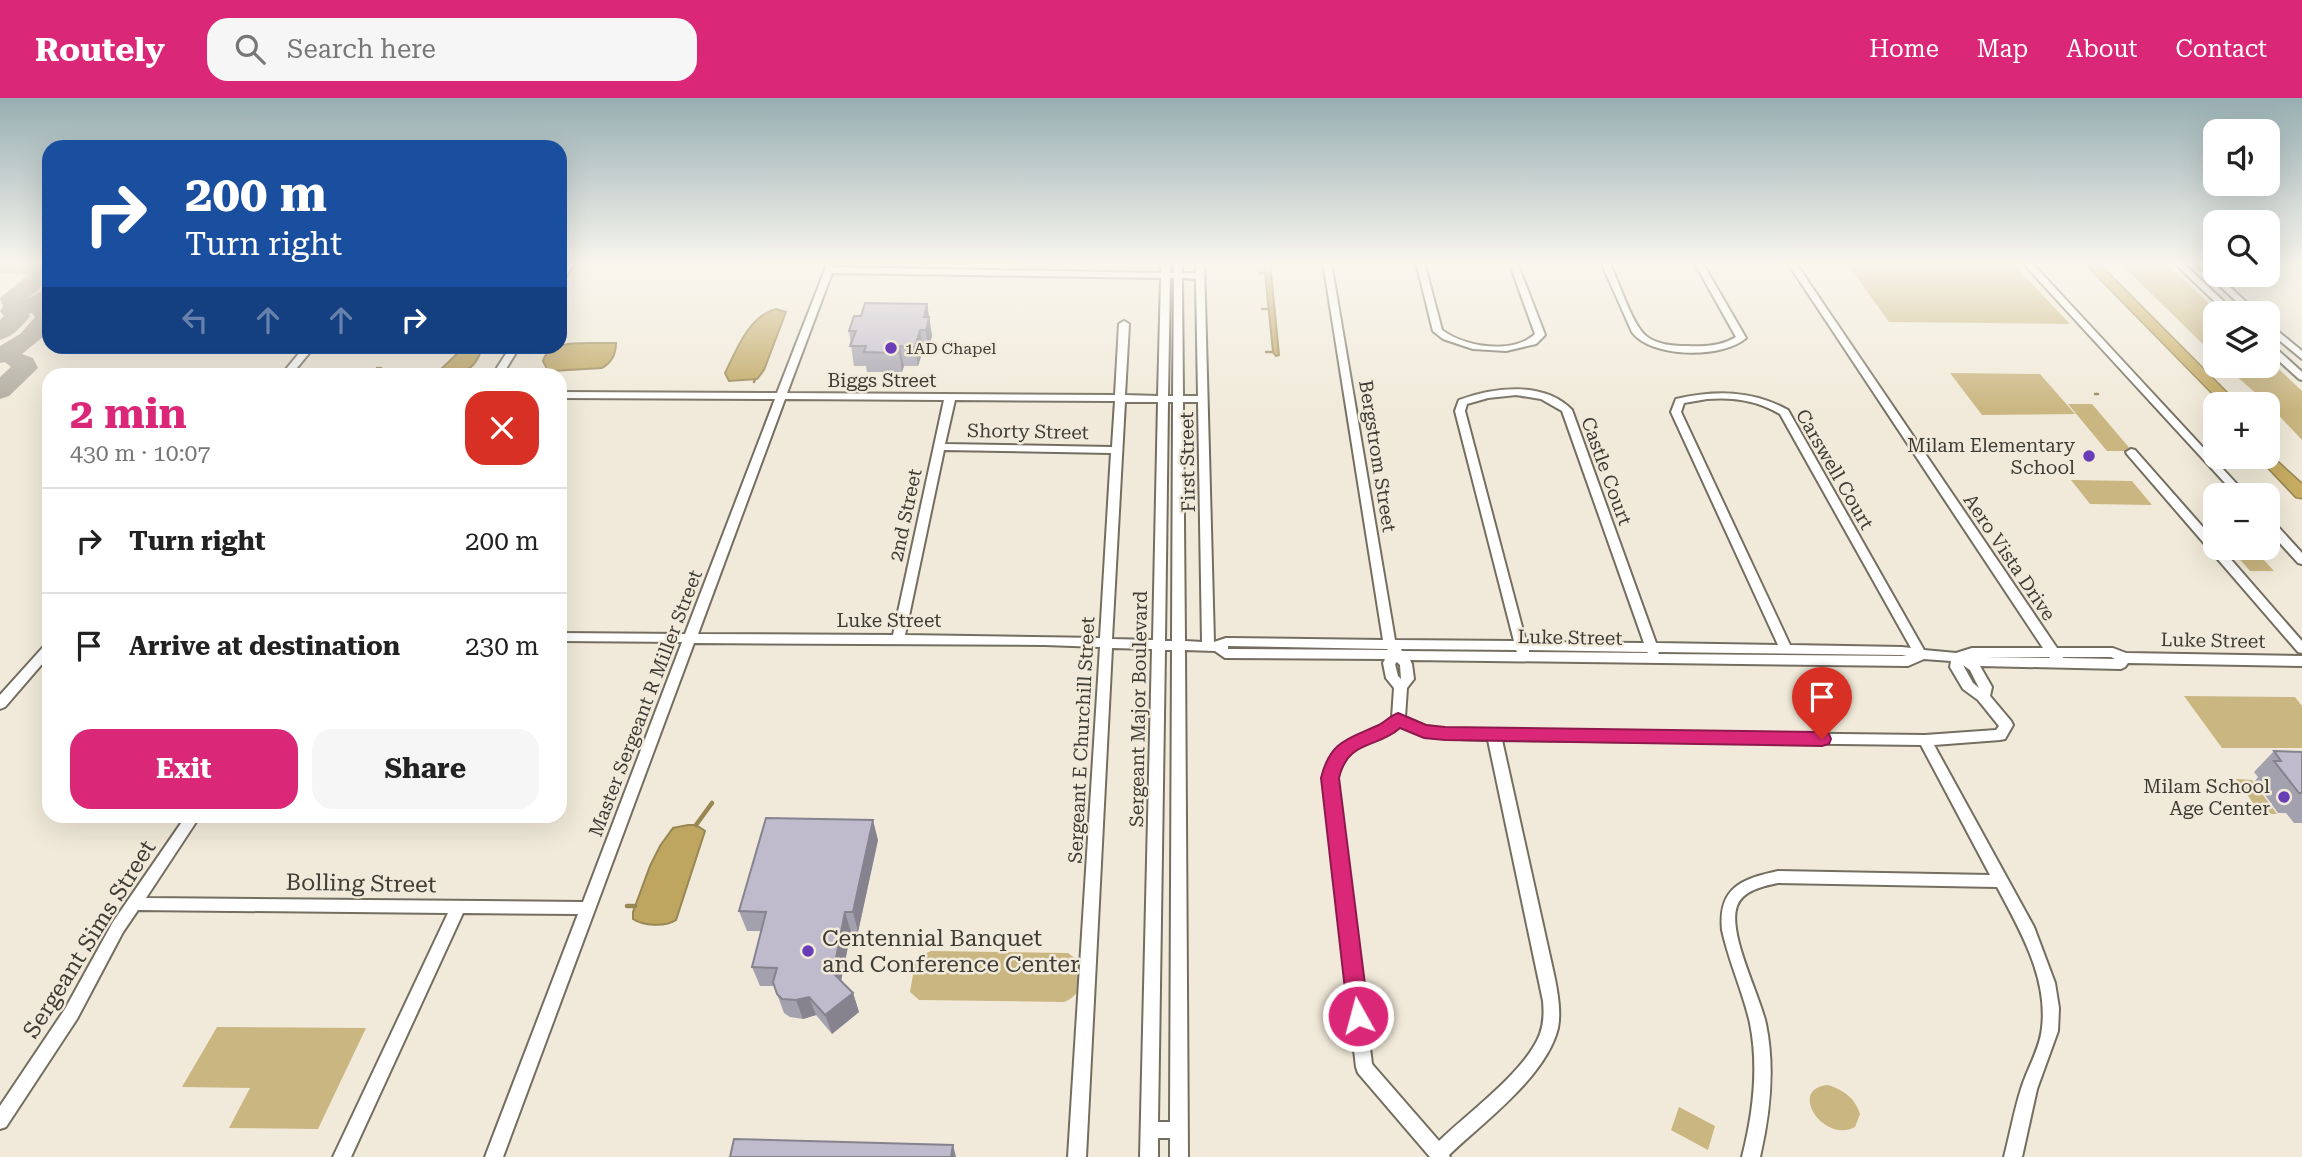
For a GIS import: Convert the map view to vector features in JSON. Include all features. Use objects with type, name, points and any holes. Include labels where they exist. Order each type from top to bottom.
[{"type":"highway","points":[[2124,311],[2203,392]]},
{"type":"highway","points":[[2139,311],[2219,392]]},
{"type":"highway","points":[[2280,454],[2302,476]]},
{"type":"highway","points":[[2278,469],[2302,493]]},
{"type":"street","name":"Master Sergeant R Miller Street","points":[[494,1157],[814,311]]},
{"type":"street","name":"Sergeant Major Boulevard","points":[[1149,1157],[1162,398],[1167,311]]},
{"type":"street","name":"Sergeant Major Boulevard","points":[[1172,311],[1177,398],[1179,646],[1179,1157]]},
{"type":"street","name":"First Street","points":[[1201,311],[1213,647]]},
{"type":"street","name":"Bergstrom Street","points":[[1335,311],[1393,650],[1389,663],[1392,678],[1401,687],[1398,720]]},
{"type":"street","points":[[1433,311],[1438,331],[1444,338],[1458,344],[1494,348],[1526,345],[1536,341],[1540,335],[1531,311]]},
{"type":"street","points":[[1628,311],[1640,336],[1653,344],[1697,349],[1734,344],[1741,338],[1726,311]]},
{"type":"street","name":"Aero Vista Drive","points":[[1824,311],[2056,658]]},
{"type":"street","points":[[2072,311],[2231,483]]},
{"type":"street","name":"Sergeant E Churchill Street","points":[[1077,1157],[1124,324]]},
{"type":"street","points":[[2280,337],[2302,356]]},
{"type":"street","points":[[292,368],[304,354]]},
{"type":"street","points":[[2280,357],[2302,377]]},
{"type":"street","name":"Castle Court","points":[[1523,651],[1460,411],[1463,402],[1490,394],[1547,397],[1567,410],[1654,653]]},
{"type":"street","name":"Biggs Street","points":[[567,395],[1203,398]]},
{"type":"street","name":"Carswell Court","points":[[1786,649],[1676,412],[1680,401],[1695,397],[1745,397],[1770,403],[1784,412],[1921,655]]},
{"type":"street","name":"2nd Street","points":[[898,640],[950,398]]},
{"type":"street","name":"Shorty Street","points":[[939,447],[1117,450]]},
{"type":"street","points":[[2131,452],[2302,649]]},
{"type":"street","points":[[2280,536],[2302,560]]},
{"type":"street","name":"Luke Street","points":[[567,637],[1158,644],[1213,647],[1225,653],[1523,651],[1908,661],[1921,655]]},
{"type":"street","name":"Luke Street","points":[[1654,653],[1786,649],[1902,650],[1921,655],[1959,656],[1977,661],[2056,658],[2121,664],[2124,658],[2302,661]]},
{"type":"street","points":[[0,704],[42,656]]},
{"type":"street","points":[[1494,735],[1552,1004],[1549,1032],[1533,1060],[1439,1156],[1364,1067],[1330,778],[1334,761],[1341,751],[1352,743],[1389,728],[1398,720],[1424,731],[1494,735],[1925,740],[2000,735],[2006,725],[1983,697],[1968,686],[1956,667],[1959,656]]},
{"type":"street","points":[[1925,740],[2029,932],[2047,983],[2051,1008],[2050,1031],[2029,1089],[2013,1157]]},
{"type":"street","name":"Sergeant Sims Street","points":[[0,1121],[71,1014],[100,958],[133,904],[188,823]]},
{"type":"street","points":[[1751,1157],[1760,1123],[1763,1074],[1758,1023],[1729,932],[1729,906],[1740,890],[1756,881],[1778,877],[2001,881]]},
{"type":"street","name":"Bolling Street","points":[[133,904],[588,908]]},
{"type":"street","points":[[342,1157],[458,907]]},
{"type":"street","points":[[1149,1130],[1179,1130]]},
{"type":"shaded area","points":[[1269,311],[1275,311],[1279,355],[1276,356],[1273,352]]},
{"type":"shaded area","points":[[1881,311],[2058,311],[2070,324],[1889,322]]},
{"type":"shaded area","points":[[2169,311],[2203,311],[2203,344]]},
{"type":"shaded area","points":[[786,312],[764,370],[757,379],[729,381],[725,373],[734,354],[751,326],[767,313]]},
{"type":"shaded area","points":[[616,343],[614,355],[602,368],[567,370],[546,368],[543,361],[547,354],[567,354],[567,344]]},
{"type":"shaded area","points":[[457,354],[479,354],[470,368],[442,368]]},
{"type":"shaded area","points":[[2280,370],[2302,391],[2302,440],[2280,417],[2280,392],[2254,392],[2239,378],[2280,378]]},
{"type":"shaded area","points":[[1950,373],[2040,374],[2075,414],[1982,415]]},
{"type":"shaded area","points":[[2068,404],[2092,404],[2132,451],[2107,451]]},
{"type":"shaded area","points":[[2071,480],[2132,481],[2152,505],[2090,504]]},
{"type":"shaded area","points":[[2240,560],[2264,560],[2274,571],[2250,571]]},
{"type":"shaded area","points":[[2184,696],[2295,697],[2302,706],[2302,748],[2222,748]]},
{"type":"shaded area","points":[[2236,779],[2252,780],[2277,814],[2261,814]]},
{"type":"shaded area","points":[[696,825],[705,831],[676,920],[654,925],[633,919],[633,912],[650,866],[660,846],[673,828]]},
{"type":"shaded area","points":[[931,951],[1068,953],[1080,962],[1082,980],[1078,991],[1064,1002],[919,1000],[910,992],[916,958]]},
{"type":"shaded area","points":[[217,1027],[366,1028],[318,1129],[229,1128],[250,1088],[182,1087]]},
{"type":"shaded area","points":[[1828,1085],[1844,1092],[1855,1103],[1860,1114],[1855,1127],[1843,1130],[1832,1128],[1814,1113],[1810,1095],[1816,1088]]},
{"type":"shaded area","points":[[1679,1107],[1715,1126],[1708,1150],[1671,1130]]},
{"type":"building","points":[[862,311],[925,311],[924,317],[929,317],[925,330],[920,330],[915,347],[900,346],[899,353],[864,352],[866,346],[850,346],[856,331],[849,331],[854,316],[861,316]]},
{"type":"building","points":[[2274,751],[2302,752],[2302,793],[2299,793],[2274,761],[2281,761]]},
{"type":"building","name":"Centennial Banquet and Conference Center","points":[[766,818],[873,820],[853,912],[845,912],[833,973],[853,993],[825,1015],[809,997],[782,999],[773,982],[777,968],[752,967],[766,912],[739,911]]},
{"type":"building","points":[[734,1139],[953,1145],[951,1157],[730,1157]]},
{"type":"waterway","points":[[1266,352],[1273,352]]},
{"type":"waterway","points":[[696,825],[712,803]]},
{"type":"waterway","points":[[627,906],[635,906]]},
{"type":"taxiway","points":[[0,333],[18,316],[13,311]]},
{"type":"taxiway","points":[[0,356],[21,344],[42,324]]},
{"type":"taxiway","points":[[0,391],[25,368],[24,363],[16,360]]},
{"type":"place","name":"1AD Chapel","points":[[891,348]]},
{"type":"place","name":"Milam Elementary School","points":[[2089,456]]},
{"type":"place","name":"Milam School Age Center","points":[[2284,797]]},
{"type":"place","name":"Centennial Banquet and Conference Center","points":[[808,951]]},
{"type":"route","points":[[1358,1016],[1330,778],[1334,761],[1341,751],[1352,743],[1389,728],[1398,720],[1424,731],[1445,734],[1822,739]]}]
